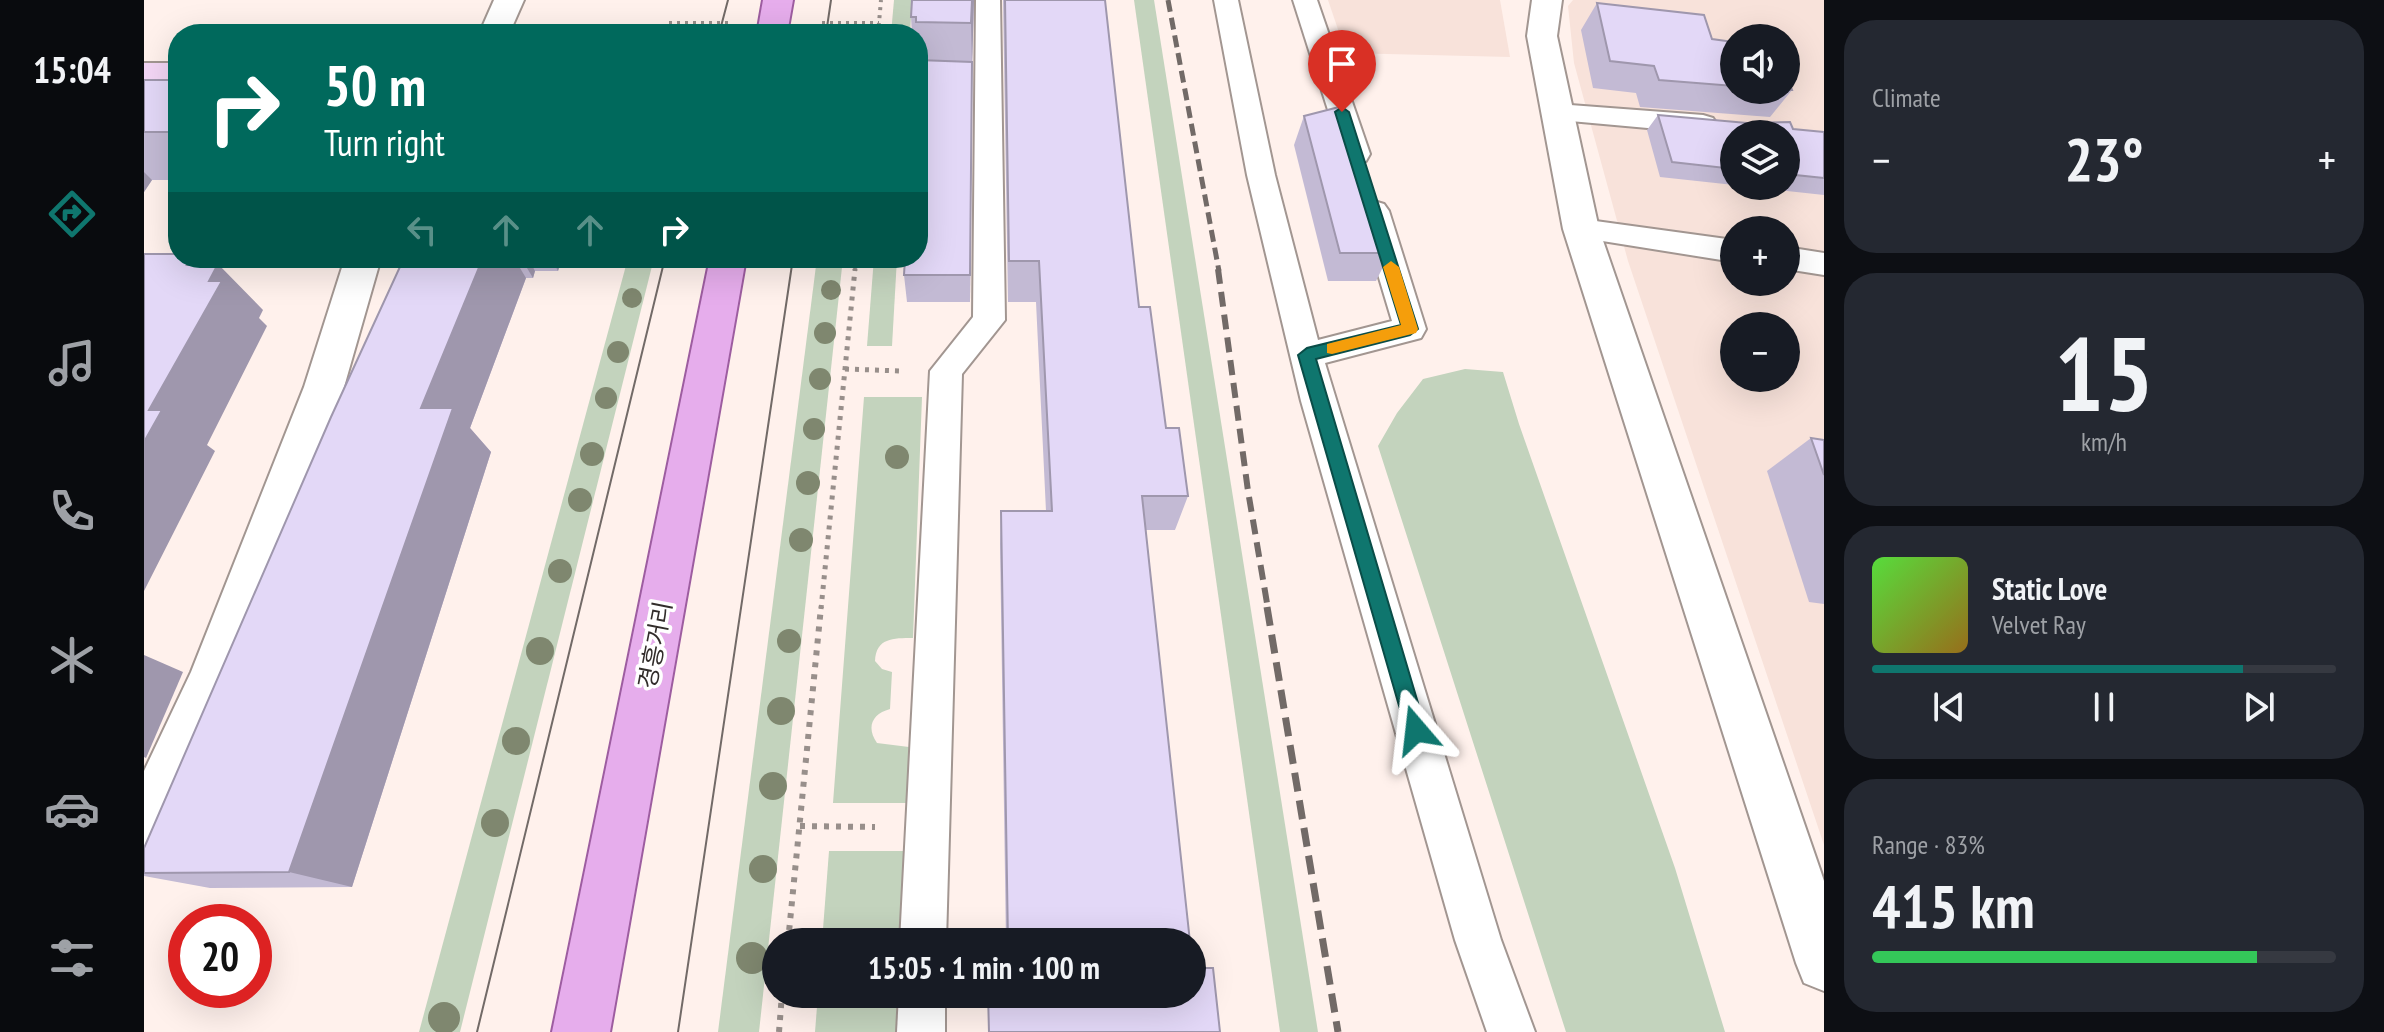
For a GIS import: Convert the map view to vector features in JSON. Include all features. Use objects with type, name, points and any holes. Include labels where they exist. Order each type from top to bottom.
[{"type":"main road","points":[[774,24],[778,0]]},
{"type":"main road","name":"경흥거리","points":[[581,1032],[726,268]]},
{"type":"street","points":[[498,24],[509,0]]},
{"type":"street","points":[[1547,0],[1542,36],[1581,229],[1824,963]]},
{"type":"street","points":[[144,73],[168,73]]},
{"type":"street","points":[[144,828],[212,681],[324,387],[360,268]]},
{"type":"lane","points":[[923,928],[946,371],[989,320],[975,80],[988,0]]},
{"type":"lane","points":[[1226,0],[1261,175],[1307,355],[1478,940],[1511,1032]]},
{"type":"lane","points":[[1305,0],[1410,329],[1307,355]]},
{"type":"lane","points":[[1557,113],[1720,126]]},
{"type":"lane","points":[[1581,229],[1720,249]]},
{"type":"lane","points":[[1800,260],[1824,264]]},
{"type":"lane","points":[[921,1032],[922,1008]]},
{"type":"path","points":[[879,24],[881,0]]},
{"type":"path","points":[[789,928],[855,268]]},
{"type":"path","points":[[800,826],[927,828]]},
{"type":"path","points":[[779,1032],[781,1008]]},
{"type":"shaded area","points":[[1328,0],[1500,0],[1510,57],[1346,53]]},
{"type":"shaded area","points":[[1573,0],[1824,0],[1824,845],[1628,261],[1574,63],[1568,6]]},
{"type":"green space","points":[[894,0],[912,0],[911,24],[892,24]]},
{"type":"green space","points":[[1134,0],[1154,0],[1318,1032],[1280,1032]]},
{"type":"green space","points":[[625,268],[651,268],[460,1032],[419,1032]]},
{"type":"green space","points":[[816,268],[842,268],[770,928],[762,928],[759,1032],[718,1032]]},
{"type":"green space","points":[[873,268],[896,268],[892,346],[867,346]]},
{"type":"green space","points":[[1465,369],[1503,372],[1675,868],[1725,1032],[1566,1032],[1378,446],[1397,413],[1423,379]]},
{"type":"green space","points":[[864,397],[922,397],[913,638],[887,641],[876,653],[875,661],[882,669],[892,672],[890,709],[875,718],[872,727],[877,743],[909,747],[907,803],[833,803]]},
{"type":"green space","points":[[829,851],[906,851],[903,928],[823,928]]},
{"type":"green space","points":[[817,1008],[900,1008],[899,1032],[815,1032]]},
{"type":"building","points":[[912,0],[972,0],[971,23],[916,22],[916,17],[911,17]]},
{"type":"building","points":[[1005,0],[1105,0],[1139,307],[1150,307],[1166,428],[1179,428],[1188,496],[1142,496],[1188,928],[1008,928],[1001,511],[1052,511],[1039,261],[1009,261]]},
{"type":"building","points":[[1597,3],[1704,15],[1712,39],[1720,40],[1720,85],[1659,80],[1654,66],[1610,61]]},
{"type":"building","points":[[928,60],[972,62],[970,275],[904,275],[904,268],[928,268]]},
{"type":"building","points":[[144,80],[168,80],[168,132],[144,132]]},
{"type":"building","points":[[1343,106],[1390,253],[1340,253],[1304,116]]},
{"type":"building","points":[[1658,115],[1720,121],[1720,167],[1672,162]]},
{"type":"building","points":[[1800,130],[1824,132],[1824,178],[1800,175]]},
{"type":"building","points":[[144,254],[168,254],[168,268],[216,268],[209,281],[222,281],[149,410],[162,410],[144,442]]},
{"type":"building","points":[[399,268],[479,268],[421,408],[453,408],[289,872],[144,873],[144,848],[331,417]]},
{"type":"building","points":[[1811,438],[1824,440],[1824,475]]},
{"type":"building","points":[[1206,968],[1213,968],[1220,1032],[989,1032],[988,1008],[1206,1008]]},
{"type":"tram line","points":[[722,24],[728,0]]},
{"type":"tram line","points":[[827,24],[831,0]]},
{"type":"tram line","points":[[477,1032],[663,268]]},
{"type":"tram line","points":[[678,1032],[792,268]]},
{"type":"railway","points":[[1168,0],[1219,271]]},
{"type":"railway","points":[[1218,269],[1248,491],[1268,609]]},
{"type":"railway","points":[[1267,607],[1338,1032]]},
{"type":"slow traffic","points":[[1332,348],[1410,329],[1391,267]]},
{"type":"route","points":[[1342,112],[1410,329],[1307,355],[1416,730]]}]
